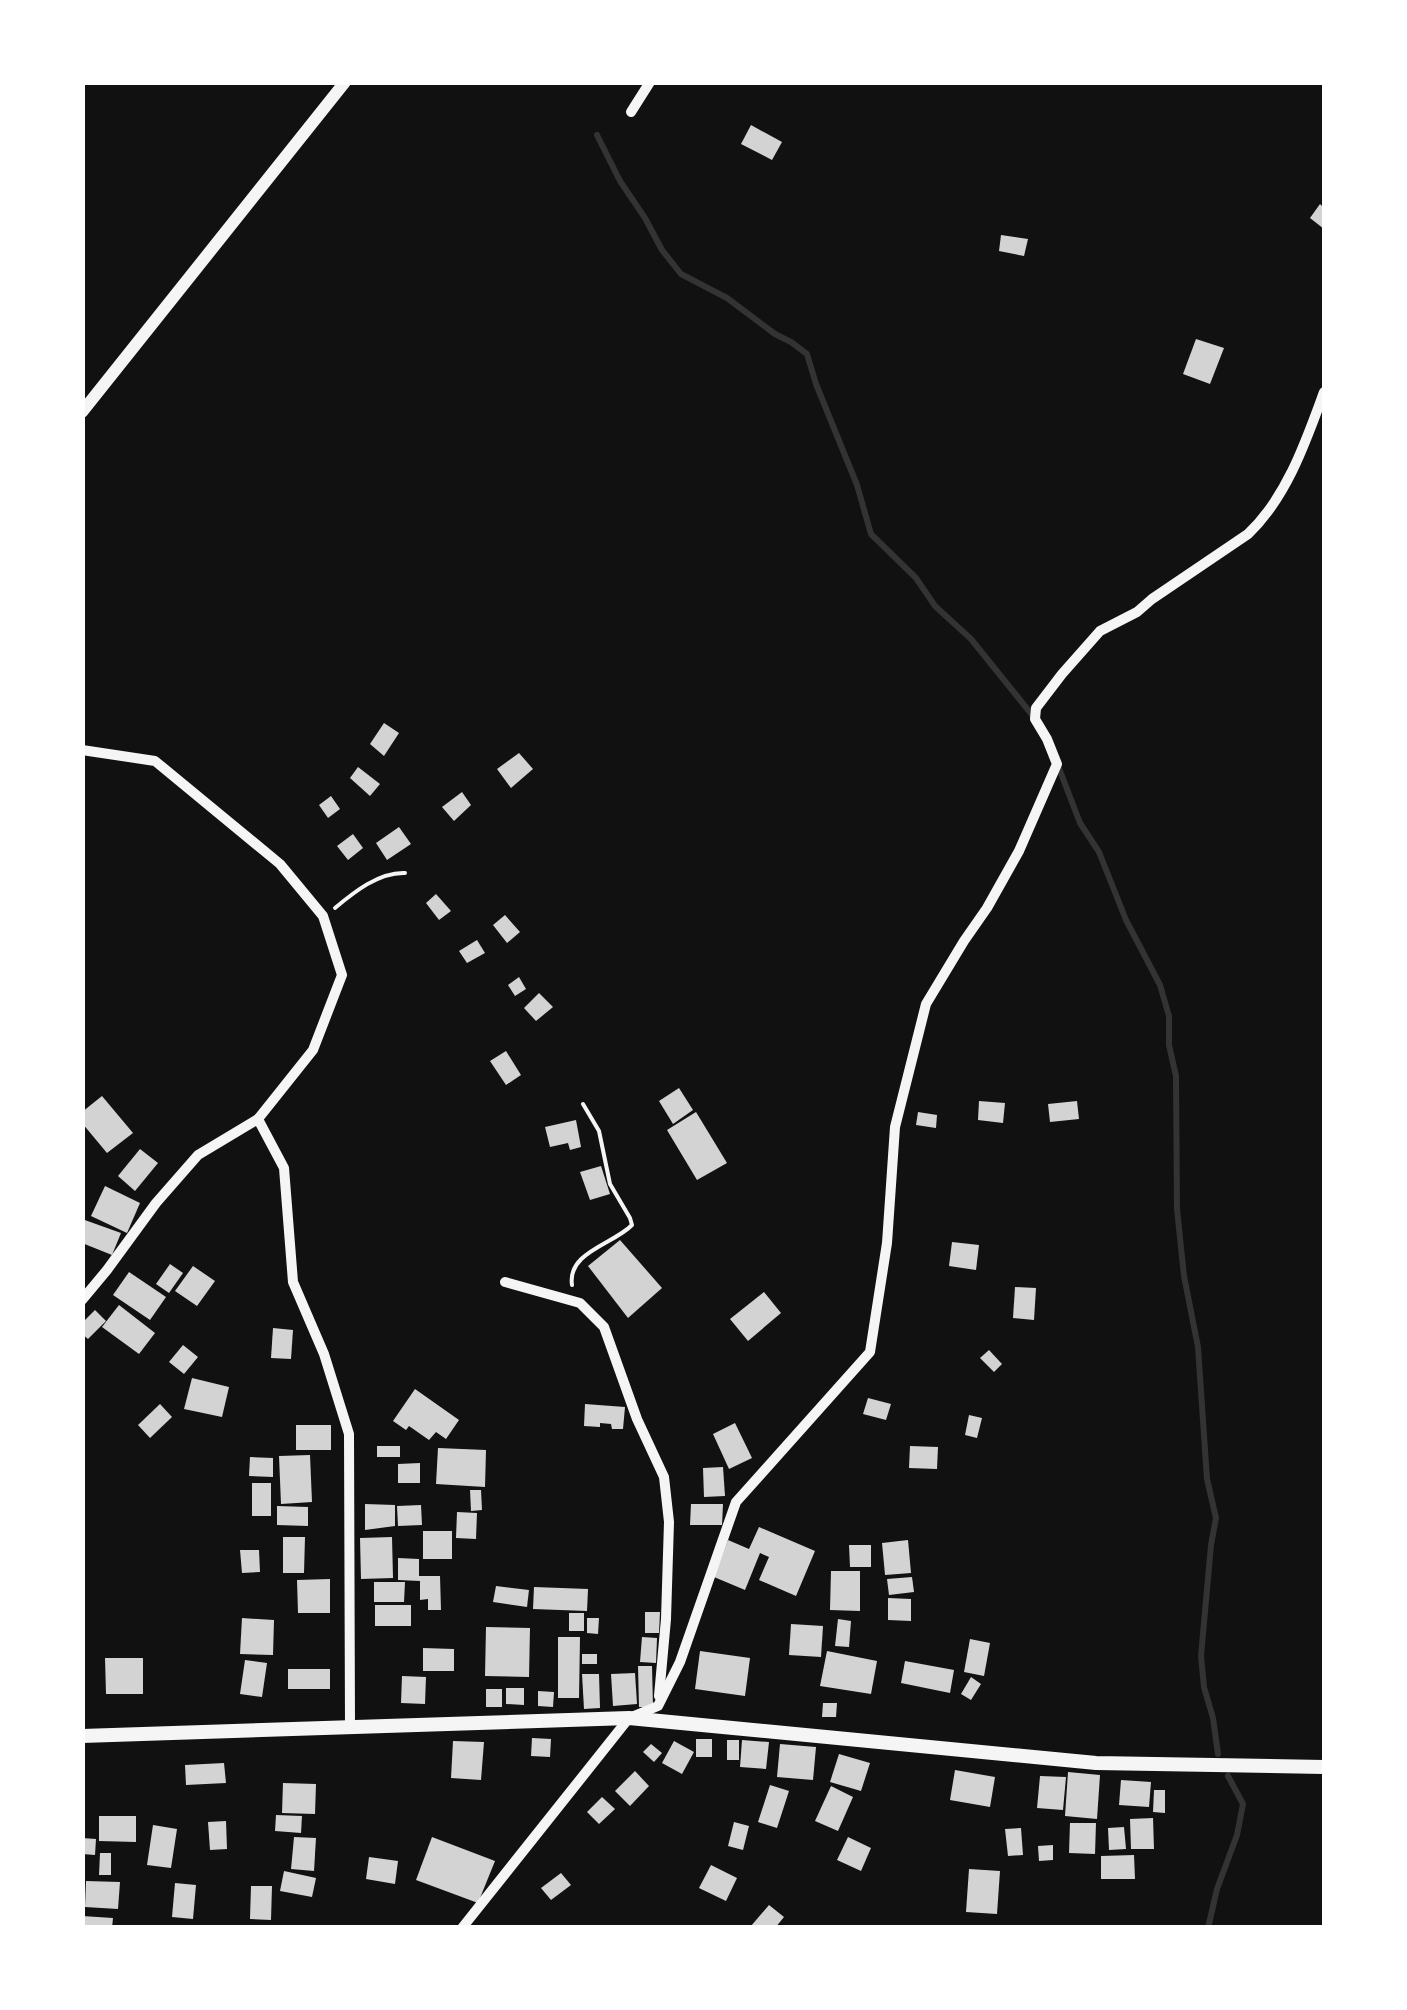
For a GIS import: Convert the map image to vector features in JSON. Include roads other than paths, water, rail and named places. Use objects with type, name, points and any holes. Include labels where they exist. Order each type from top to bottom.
[{"type":"main road","points":[[82,1736],[629,1718],[1096,1763],[1324,1768]]},
{"type":"street","points":[[82,412],[345,82]]},
{"type":"street","points":[[630,112],[650,82]]},
{"type":"street","points":[[462,1928],[629,1718],[658,1706],[680,1662],[736,1502],[870,1352],[887,1243],[895,1127],[926,1004],[1019,852],[1057,764],[1035,719],[1036,708],[1100,631],[1137,612],[1260,523],[1288,479],[1324,392]]},
{"type":"street","points":[[82,750],[155,761],[280,864],[323,916],[342,975],[313,1050],[258,1119],[198,1155],[82,1300]]},
{"type":"street","points":[[258,1119],[284,1168],[293,1282],[324,1354],[349,1434],[350,1726]]},
{"type":"street","points":[[504,1282],[580,1303],[604,1327],[637,1419],[664,1477],[669,1522],[658,1706]]},
{"type":"waterway","points":[[597,135],[620,181],[681,274],[727,298],[807,354],[857,485],[871,534],[916,578],[935,606],[971,639],[1033,716]]},
{"type":"waterway","points":[[1057,763],[1080,823],[1099,852],[1126,920],[1160,985],[1169,1016],[1169,1045],[1176,1076],[1177,1209],[1184,1276],[1198,1347],[1207,1479],[1216,1518],[1201,1656],[1218,1754]]},
{"type":"waterway","points":[[1208,1928],[1243,1804],[1228,1776]]}]
